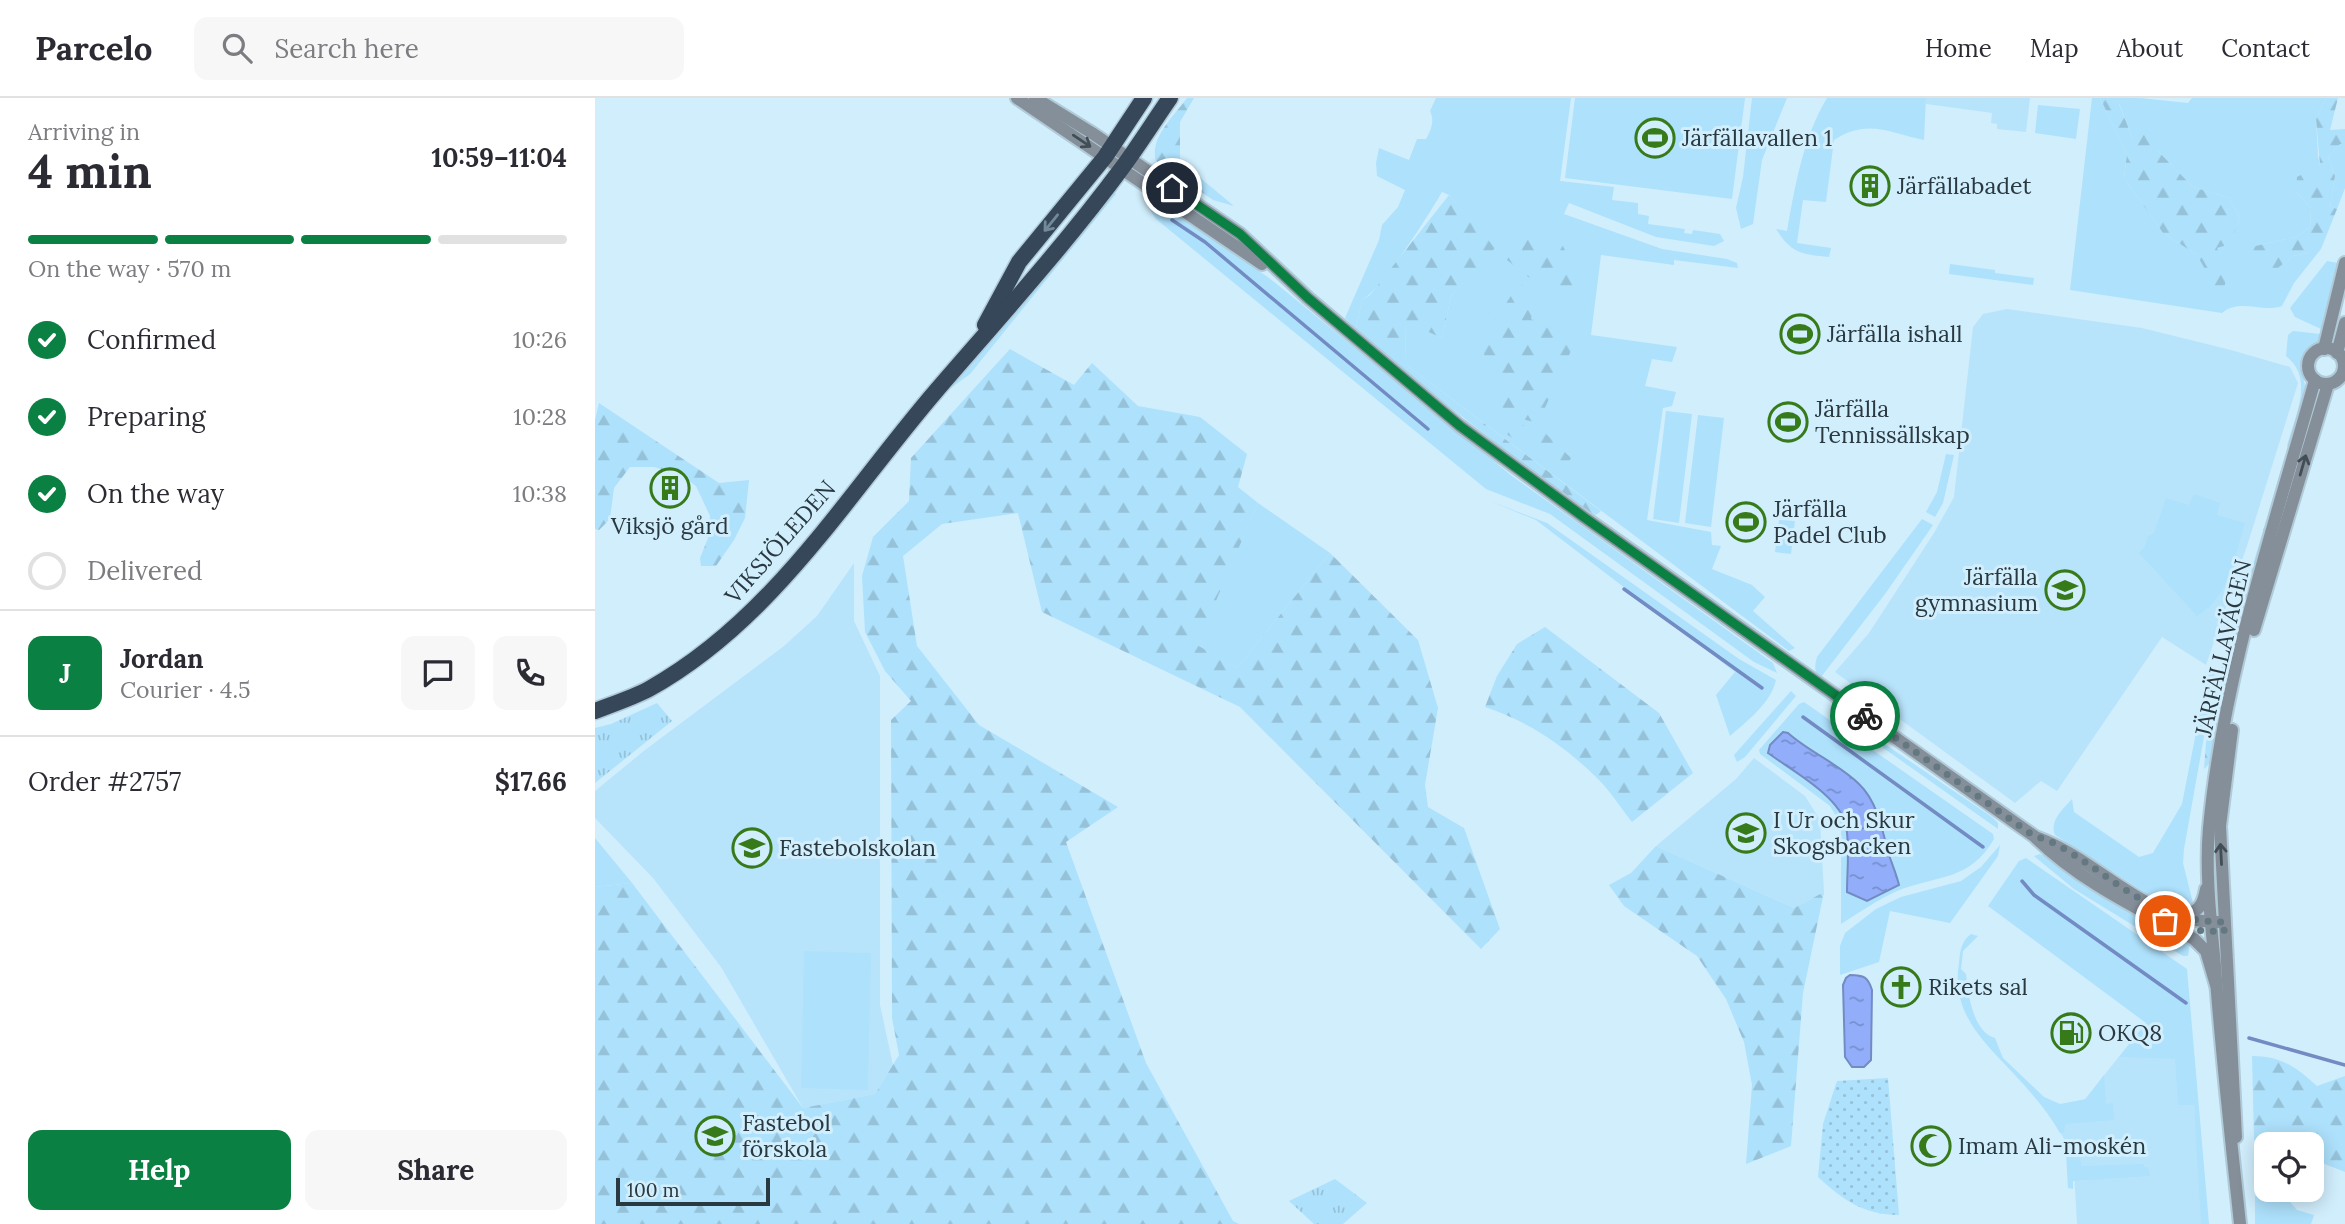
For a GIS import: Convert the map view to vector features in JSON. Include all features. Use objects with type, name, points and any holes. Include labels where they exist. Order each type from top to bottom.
[{"type":"main road","name":"VIKSJÖLEDEN","points":[[965,360],[1019,262],[1108,152],[1144,98]]},
{"type":"main road","name":"VIKSJÖLEDEN","points":[[595,711],[648,690],[717,644],[760,605],[797,565],[937,389],[965,360],[1125,163],[1170,98]]},
{"type":"street","points":[[1017,98],[1125,163],[1308,298],[1460,426],[1585,518],[2034,836],[2055,857],[2081,876],[2144,912],[2170,918],[2195,930],[2218,927]]},
{"type":"street","points":[[1035,98],[1108,152]]},
{"type":"street","points":[[2324,349],[2345,263]]},
{"type":"street","points":[[2337,353],[2345,323]]},
{"type":"street","points":[[2324,349],[2337,353],[2342,359],[2343,371],[2337,380],[2322,382],[2309,371],[2309,362],[2315,352],[2324,349]]},
{"type":"street","name":"JÄRFÄLLAVÄGEN","points":[[2237,1194],[2236,1121],[2218,927],[2209,872],[2209,831],[2230,698],[2244,634],[2322,382]]},
{"type":"street","name":"JÄRFÄLLAVÄGEN","points":[[2240,1224],[2227,1121],[2216,985],[2220,826],[2232,728],[2253,634],[2322,382]]},
{"type":"street","points":[[2170,918],[2189,914],[2201,907],[2209,872]]},
{"type":"street","name":"JÄRFÄLLAVÄGEN","points":[[2170,918],[2206,951],[2216,985]]},
{"type":"shaded area","points":[[1926,98],[2030,98],[2026,132],[1997,129],[1997,124],[1991,123],[1992,113],[1926,104]]},
{"type":"shaded area","name":"Järfälla gymnasium","points":[[2007,309],[2142,328],[2231,350],[2290,367],[2298,383],[2206,665],[2162,637],[2057,791],[2041,781],[2015,803],[1835,672],[1869,633],[1934,533],[1954,497],[1973,327],[1983,314]]},
{"type":"shaded area","name":"Fastebolskolan","points":[[854,563],[854,621],[880,676],[880,1005],[893,1065],[875,1094],[803,1108],[721,967],[653,878],[595,818],[595,791],[784,646],[817,616]]},
{"type":"shaded area","name":"I Ur och Skur Skogsbacken","points":[[1754,758],[1805,796],[1820,820],[1824,892],[1794,908],[1656,846],[1736,779]]},
{"type":"shaded area","points":[[2146,1023],[2191,1057],[2202,1224],[2077,1224],[2073,1154],[2057,1127],[2065,1124]]},
{"type":"green space","points":[[1187,98],[1194,98],[1180,122],[1180,161],[1234,206],[1213,200],[1156,161],[1159,136]]},
{"type":"green space","points":[[1436,98],[1571,98],[1560,181],[1614,187],[1612,200],[1638,203],[1638,214],[1649,216],[1648,224],[1685,229],[1684,233],[1692,234],[1693,230],[1720,234],[1724,241],[1714,246],[1656,237],[1569,203],[1564,214],[1662,249],[1737,263],[1738,268],[1674,260],[1674,265],[1601,255],[1591,335],[1677,347],[1672,362],[1652,359],[1645,386],[1676,392],[1672,406],[1663,408],[1647,520],[1711,532],[1712,545],[1721,546],[1712,569],[1752,585],[1765,597],[1753,611],[1795,648],[1789,651],[1405,364],[1406,321],[1442,338],[1451,296],[1494,248],[1449,195],[1442,192],[1393,267],[1362,300],[1356,329],[1345,318],[1379,240],[1382,225],[1398,207],[1405,190],[1377,176],[1379,148],[1409,160],[1417,139],[1426,139],[1432,122],[1430,111]]},
{"type":"green space","name":"Järfällavallen 1","points":[[1575,98],[1745,98],[1732,199],[1565,178]]},
{"type":"green space","points":[[1752,98],[1787,98],[1762,160],[1753,224],[1741,229],[1736,208],[1743,177]]},
{"type":"green space","points":[[1827,98],[1926,98],[1924,140],[1868,128],[1846,133],[1834,140],[1826,202],[1803,200],[1797,243],[1831,248],[1829,257],[1811,255],[1792,248],[1776,229],[1787,231],[1806,146]]},
{"type":"green space","points":[[2092,98],[2100,98],[2127,154],[2124,178],[2163,233],[2197,255],[2230,243],[2240,218],[2229,198],[2193,187],[2157,150],[2133,139],[2119,103],[2140,98],[2188,103],[2192,98],[2326,98],[2316,119],[2320,165],[2296,192],[2311,208],[2310,227],[2296,237],[2255,246],[2274,270],[2293,256],[2307,253],[2317,246],[2321,249],[2294,283],[2282,306],[2244,306],[2222,313],[2070,290]]},
{"type":"green space","points":[[2100,98],[2140,98],[2119,104],[2133,139],[2152,131],[2157,150],[2193,187],[2229,198],[2240,218],[2230,244],[2217,248],[2226,273],[2225,285],[2216,289],[2197,255],[2163,233],[2124,178],[2127,154]]},
{"type":"green space","points":[[2326,98],[2338,98],[2330,130],[2345,129],[2345,144],[2340,144],[2328,157],[2335,176],[2330,206],[2337,209],[2321,249],[2317,247],[2307,253],[2293,256],[2274,271],[2247,263],[2255,246],[2296,237],[2310,227],[2311,208],[2296,192],[2297,177],[2320,165],[2316,119]]},
{"type":"green space","points":[[2038,105],[2080,109],[2076,139],[2035,133]]},
{"type":"green space","points":[[2340,144],[2345,144],[2345,188],[2337,209],[2330,206],[2335,176],[2328,157]]},
{"type":"green space","points":[[1111,189],[1116,194],[970,374],[947,391],[1107,190]]},
{"type":"green space","points":[[1449,195],[1495,248],[1451,296],[1442,338],[1406,322],[1405,364],[1601,511],[1596,515],[1577,506],[1405,372],[1356,329],[1362,300],[1370,295]]},
{"type":"green space","points":[[1156,204],[1196,226],[1273,281],[1512,476],[1773,663],[1777,673],[1754,662],[1550,514],[1486,489],[1156,219],[1150,210]]},
{"type":"green space","points":[[1557,235],[1584,286],[1565,306],[1507,260],[1513,240]]},
{"type":"green space","points":[[2327,261],[2338,263],[2327,305],[2324,335],[2304,354],[2301,364],[2306,391],[2292,448],[2287,446],[2298,410],[2301,387],[2295,365],[2286,356],[2288,335],[2293,331],[2320,334],[2321,329],[2295,317],[2290,308]]},
{"type":"green space","points":[[1950,264],[2034,278],[2033,285],[1949,274]]},
{"type":"green space","points":[[1520,282],[1535,301],[1531,319],[1575,342],[1538,423],[1505,415],[1480,343]]},
{"type":"green space","points":[[1010,349],[1074,385],[1092,363],[1138,406],[1200,417],[1247,454],[1238,487],[1258,503],[1197,645],[1237,668],[1330,553],[1418,640],[1438,708],[1425,785],[1428,807],[1464,828],[1500,929],[1481,949],[1240,707],[1042,612],[1018,513],[942,524],[903,556],[917,646],[979,725],[1118,807],[1066,842],[1146,1063],[1233,1221],[1239,1224],[595,1224],[595,887],[632,883],[803,1108],[875,1094],[899,1055],[892,1018],[891,720],[911,701],[885,671],[865,632],[862,576],[873,537],[909,501],[911,458]]},
{"type":"green space","points":[[599,403],[719,483],[749,480],[745,518],[716,566],[701,566],[700,558],[708,538],[710,516],[696,486],[681,475],[654,467],[630,467],[614,488],[610,519],[599,530],[595,529],[595,420]]},
{"type":"green space","points":[[1666,411],[1692,414],[1679,523],[1653,519]]},
{"type":"green space","points":[[1698,415],[1724,418],[1711,527],[1685,523]]},
{"type":"green space","points":[[1512,422],[1543,431],[1571,458],[1563,472],[1502,431]]},
{"type":"green space","points":[[1946,454],[1954,455],[1943,503],[1935,517],[1926,512],[1937,492]]},
{"type":"green space","points":[[2285,457],[2292,458],[2235,663],[2225,658]]},
{"type":"green space","points":[[2194,494],[2220,503],[2217,515],[2245,523],[2224,587],[2208,608],[2197,616],[2139,553],[2148,536],[2154,533],[2166,498],[2189,505]]},
{"type":"green space","points":[[1487,500],[1547,523],[1739,659],[1776,680],[1764,704],[1730,736],[1716,695],[1735,672],[1536,520]]},
{"type":"green space","points":[[1258,503],[1330,553],[1237,668],[1196,645]]},
{"type":"green space","points":[[1922,519],[1933,525],[1885,594],[1821,677],[1815,666],[1817,657]]},
{"type":"green space","points":[[1779,520],[1795,521],[1791,554],[1775,552]]},
{"type":"green space","points":[[1545,627],[1659,713],[1693,773],[1632,822],[1603,784],[1573,756],[1531,727],[1485,707],[1497,676],[1517,644]]},
{"type":"green space","points":[[2223,662],[2234,665],[2214,759],[2204,769],[2206,743]]},
{"type":"green space","points":[[2209,667],[2216,669],[2184,849],[2183,863],[2194,907],[2186,910],[2166,906],[2055,835],[2054,825],[2072,799],[2074,812],[2139,857],[2153,853],[2182,804]]},
{"type":"green space","points":[[1791,691],[1796,696],[1745,757],[1737,762],[1734,755]]},
{"type":"green space","points":[[1804,702],[1993,834],[1994,839],[1984,853],[1963,870],[1897,891],[1841,924],[1841,825],[1830,806],[1760,754],[1759,750],[1799,704]],"holes":[[[1788,733],[1871,801],[1885,834],[1887,851],[1893,861],[1846,827],[1842,814],[1831,799],[1769,753]]]},
{"type":"green space","points":[[657,703],[672,721],[595,783],[595,728],[611,724]]},
{"type":"green space","points":[[1867,732],[1992,817],[1998,823],[1998,829],[1865,735]]},
{"type":"green space","points":[[595,838],[632,883],[595,887]]},
{"type":"green space","points":[[2000,845],[1998,856],[1950,923],[1890,911],[1879,962],[1840,975],[1840,946],[1845,933],[1876,909],[1901,897],[1961,881],[1981,867]]},
{"type":"green space","points":[[1656,846],[1794,908],[1824,892],[1803,993],[1791,1146],[1746,1164],[1752,1085],[1744,1042],[1726,999],[1697,956],[1624,906],[1609,885],[1631,873]]},
{"type":"green space","points":[[2040,854],[2117,903],[2190,943],[2188,956],[2183,956],[2074,889],[2034,856]]},
{"type":"green space","points":[[2026,858],[2187,969],[2209,1224],[2201,1224],[2194,1105],[2178,1105],[2175,1059],[2119,1057],[2146,1023],[1988,906],[2019,861]]},
{"type":"green space","points":[[1971,934],[1978,936],[1963,951],[1961,969],[1966,974],[1970,1001],[1977,1020],[1981,1028],[1995,1038],[2003,1058],[2044,1097],[2060,1104],[2086,1099],[2104,1075],[2106,1104],[2113,1103],[2114,1120],[2065,1124],[2064,1133],[2060,1133],[2033,1095],[1981,1038],[1965,1011],[1958,981],[1962,947]]},
{"type":"green space","points":[[804,951],[871,953],[868,1090],[801,1088]]},
{"type":"green space","points":[[2252,1056],[2280,1060],[2317,1086],[2345,1076],[2345,1172],[2324,1164],[2324,1132],[2254,1132],[2254,1139]]},
{"type":"green space","points":[[1888,1078],[1899,1215],[1875,1212],[1855,1205],[1818,1177],[1823,1124],[1837,1081]]},
{"type":"green space","points":[[2076,1149],[2080,1153],[2081,1166],[2144,1164],[2144,1167],[2148,1167],[2150,1176],[2073,1181],[2073,1189],[2068,1188],[2066,1153]]},
{"type":"green space","points":[[1335,1179],[1367,1203],[1343,1224],[1314,1224],[1289,1201]]},
{"type":"green space","points":[[2255,1202],[2290,1202],[2297,1210],[2314,1215],[2311,1224],[2255,1224]]},
{"type":"water","points":[[1783,732],[1842,770],[1865,790],[1877,814],[1899,885],[1867,901],[1847,892],[1848,842],[1842,815],[1814,785],[1768,753],[1770,745]]},
{"type":"water","points":[[1850,975],[1865,978],[1872,990],[1871,1060],[1864,1067],[1852,1067],[1845,1057],[1843,985]]},
{"type":"waterway","points":[[1172,220],[1205,242],[1428,429]]},
{"type":"waterway","points":[[1624,589],[1762,688]]},
{"type":"waterway","points":[[1803,717],[1983,847]]},
{"type":"waterway","points":[[2022,881],[2034,895],[2186,1003]]},
{"type":"waterway","points":[[2249,1038],[2345,1065]]},
{"type":"way so far","points":[[1865,716],[2034,836],[2059,846],[2149,905],[2196,920],[2225,922],[2224,932],[2195,930],[2165,921]]},
{"type":"place","name":"Järfällavallen 1","points":[[1655,138]]},
{"type":"place","name":"Järfällabadet","points":[[1870,186]]},
{"type":"place","name":"Järfälla ishall","points":[[1800,334]]},
{"type":"place","name":"Järfälla Tennissällskap","points":[[1788,422]]},
{"type":"place","name":"Viksjö gård","points":[[670,488]]},
{"type":"place","name":"Järfälla Padel Club","points":[[1746,522]]},
{"type":"place","name":"Järfälla gymnasium","points":[[2065,590]]},
{"type":"place","name":"I Ur och Skur Skogsbacken","points":[[1746,833]]},
{"type":"place","name":"Fastebolskolan","points":[[752,848]]},
{"type":"place","name":"Rikets sal","points":[[1901,987]]},
{"type":"place","name":"OKQ8","points":[[2071,1033]]},
{"type":"place","name":"Fastebol förskola","points":[[715,1136]]},
{"type":"place","name":"Imam Ali-moskén","points":[[1931,1146]]},
{"type":"route","points":[[1172,188],[1240,234],[1308,298],[1460,426],[1865,716]]}]
